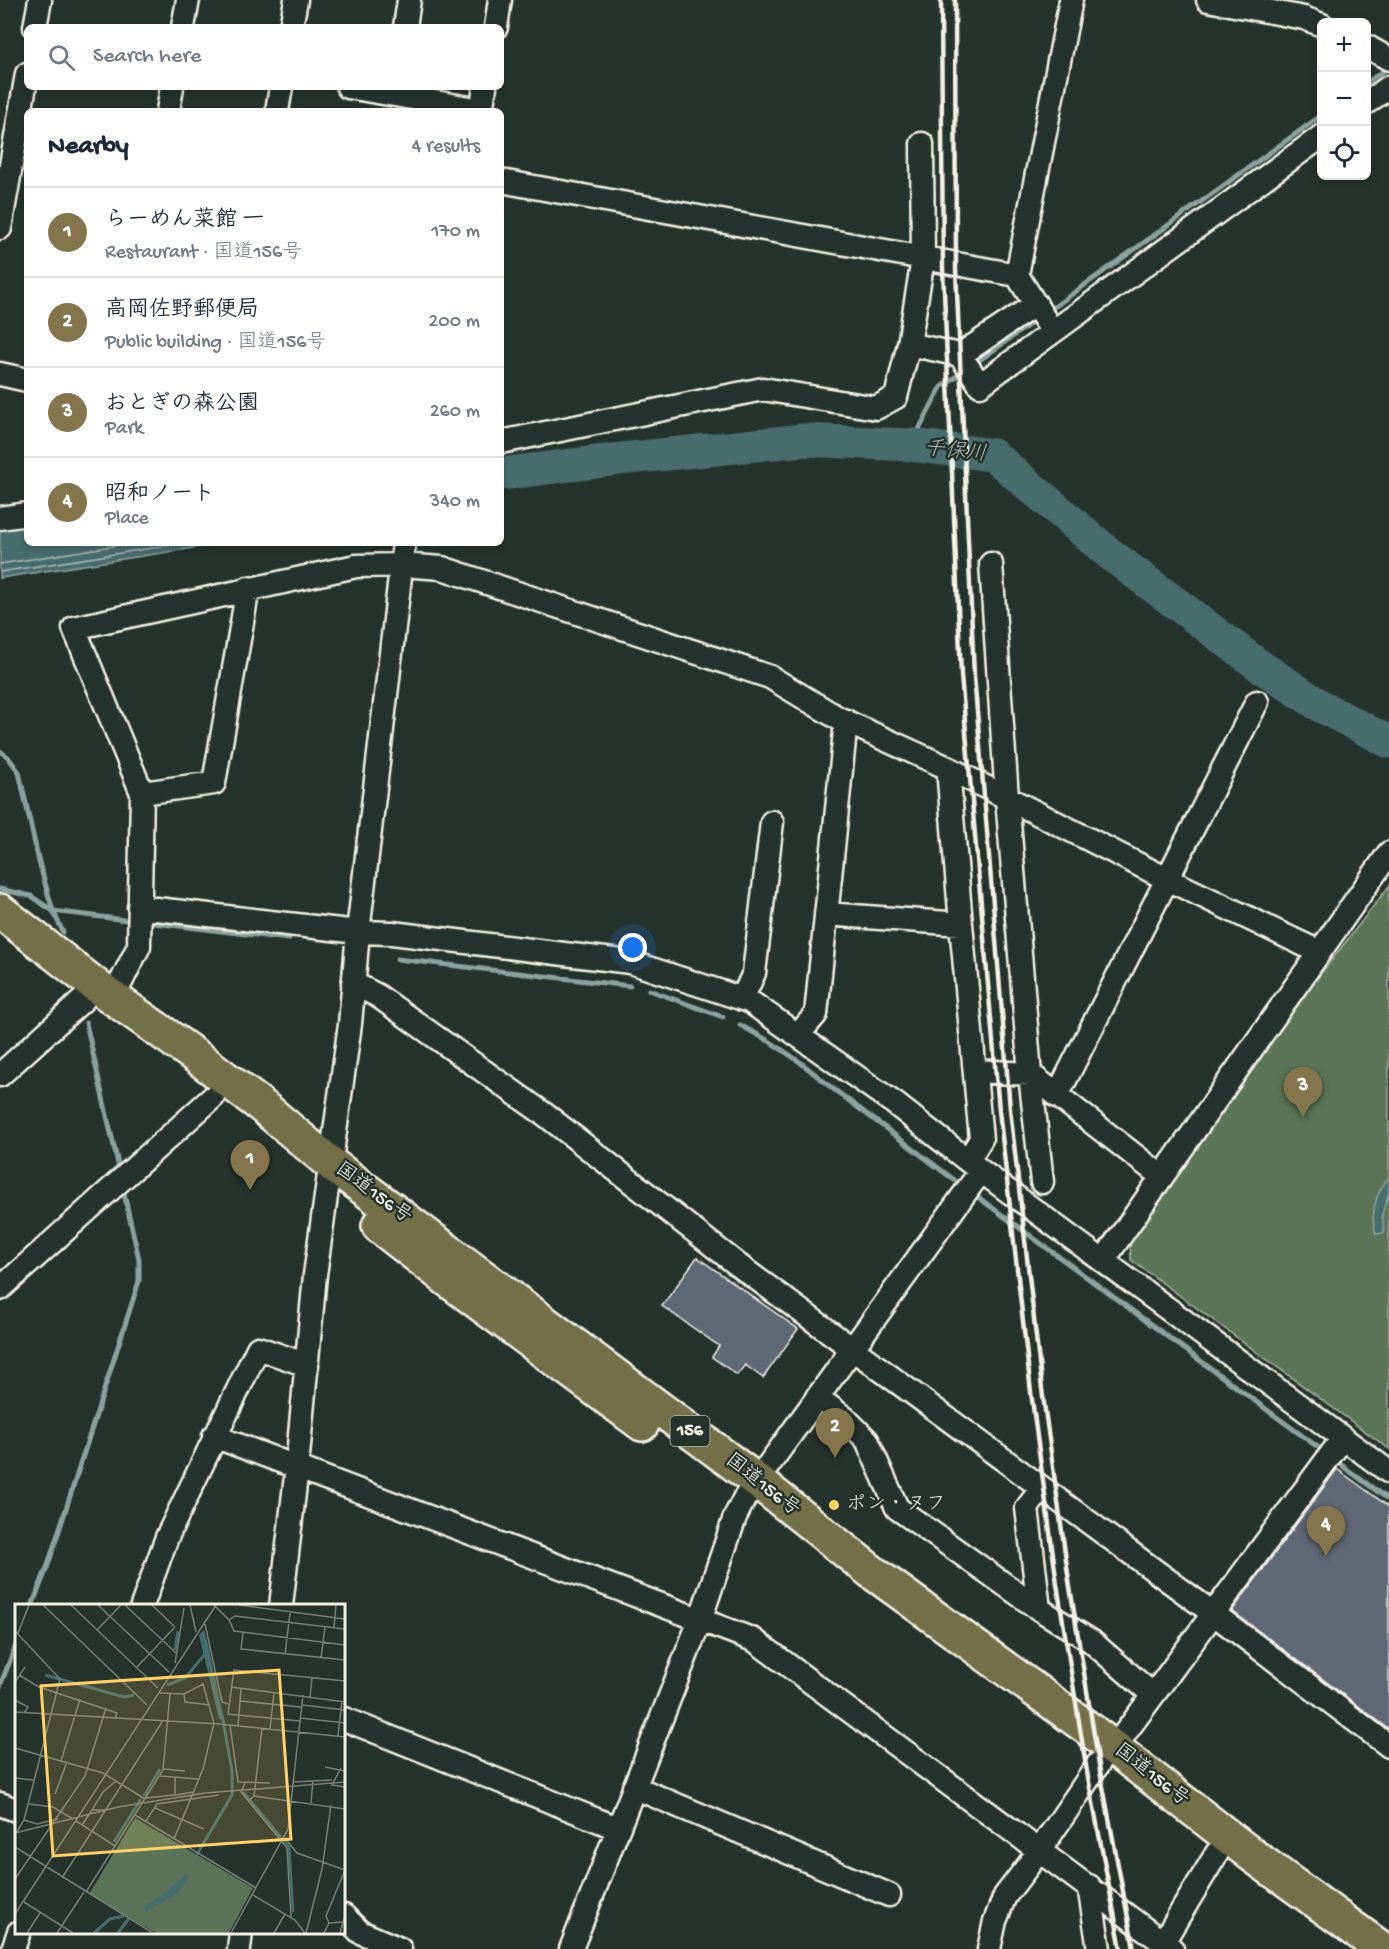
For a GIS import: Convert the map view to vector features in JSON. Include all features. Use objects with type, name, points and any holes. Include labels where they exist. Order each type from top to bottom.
[{"type":"highway","name":"国道156号","points":[[0,911],[213,1097],[329,1174],[750,1490],[872,1572],[1106,1755],[1252,1855],[1382,1949]]},
{"type":"highway","name":"国道156号","points":[[0,934],[262,1106],[329,1174]]},
{"type":"highway","name":"国道156号","points":[[1106,1755],[1217,1854],[1346,1949]]},
{"type":"street","points":[[36,24],[40,0]]},
{"type":"street","points":[[184,24],[188,0]]},
{"type":"street","points":[[292,24],[296,0]]},
{"type":"street","points":[[405,24],[409,0]]},
{"type":"street","points":[[496,24],[500,0]]},
{"type":"street","points":[[1017,276],[1071,0]]},
{"type":"street","points":[[1208,0],[1304,18],[1317,23]]},
{"type":"street","points":[[1371,100],[1389,87]]},
{"type":"street","points":[[0,228],[24,90]]},
{"type":"street","points":[[168,108],[172,90]]},
{"type":"street","points":[[278,108],[280,90]]},
{"type":"street","points":[[360,90],[393,98],[466,108]]},
{"type":"street","points":[[481,108],[484,90]]},
{"type":"street","points":[[909,344],[960,355],[980,385],[1317,140]]},
{"type":"street","points":[[504,441],[763,389],[876,408],[896,397],[909,344],[923,258],[921,144]]},
{"type":"street","points":[[504,182],[1017,276],[1052,331]]},
{"type":"street","points":[[960,355],[1036,304]]},
{"type":"street","points":[[0,374],[24,379]]},
{"type":"street","points":[[0,518],[24,514]]},
{"type":"street","points":[[281,1604],[315,1275],[350,1024],[358,932],[403,554]]},
{"type":"street","points":[[0,1076],[99,998],[140,946],[142,793],[74,628],[403,554],[770,677],[846,722],[948,768],[1167,879],[1319,952]]},
{"type":"street","points":[[991,564],[1007,798],[1030,1074],[1042,1182]]},
{"type":"street","points":[[142,793],[213,783],[248,588]]},
{"type":"street","points":[[1057,1096],[1257,702]]},
{"type":"street","points":[[799,1034],[816,1014],[846,722]]},
{"type":"street","points":[[571,1949],[700,1620],[735,1517],[750,1490],[852,1350],[974,1165],[981,1139],[948,768]]},
{"type":"street","points":[[742,999],[754,973],[772,822]]},
{"type":"street","points":[[1102,1261],[1389,854]]},
{"type":"street","points":[[140,907],[358,932],[392,933],[630,962],[749,1001],[894,1103],[1102,1261],[1389,1472]]},
{"type":"street","points":[[826,914],[962,924]]},
{"type":"street","points":[[353,983],[378,996],[547,1116],[738,1265],[1214,1614],[1389,1746]]},
{"type":"street","points":[[976,1071],[1030,1074],[1161,1176]]},
{"type":"street","points":[[0,1289],[213,1097]]},
{"type":"street","points":[[142,1604],[167,1537],[258,1348],[307,1365]]},
{"type":"street","points":[[817,1396],[846,1419],[867,1440],[897,1508],[1039,1609],[1091,1641],[1153,1695]]},
{"type":"street","points":[[214,1436],[754,1640],[1168,1946],[1217,1854]]},
{"type":"street","points":[[989,1949],[995,1921],[1005,1896],[1106,1755],[1214,1614],[1343,1438]]},
{"type":"street","points":[[1039,1609],[1027,1508],[1042,1488]]},
{"type":"street","points":[[345,1719],[617,1828]]},
{"type":"street","points":[[634,1787],[889,1895]]},
{"type":"street","points":[[0,1804],[15,1810]]},
{"type":"street","points":[[1089,1886],[1100,1949]]},
{"type":"street","points":[[345,1917],[360,1932],[400,1949]]},
{"type":"street","points":[[13,1949],[19,1934]]},
{"type":"street","points":[[239,1949],[242,1934]]},
{"type":"green space","points":[[1389,886],[1389,1449],[1131,1260],[1130,1242],[1306,993]]},
{"type":"water","points":[[24,524],[24,546],[207,546],[0,578],[0,528]]},
{"type":"water","points":[[1389,1177],[1389,1192],[1382,1214],[1384,1233],[1376,1234],[1373,1219],[1375,1204],[1380,1190]]},
{"type":"building","points":[[697,1257],[798,1329],[763,1378],[745,1365],[737,1375],[712,1357],[719,1346],[662,1306]]},
{"type":"building","points":[[1337,1469],[1389,1507],[1389,1729],[1232,1611]]},
{"type":"waterway","points":[[1371,80],[1389,67]]},
{"type":"waterway","points":[[1047,312],[1317,119]]},
{"type":"waterway","points":[[974,364],[1037,319]]},
{"type":"waterway","points":[[911,445],[941,387],[964,371]]},
{"type":"waterway","name":"千保川","points":[[504,474],[803,440],[911,445],[993,455],[1111,555],[1260,666],[1322,707],[1389,742]]},
{"type":"waterway","points":[[0,751],[8,757],[19,772],[39,862],[53,911],[63,932]]},
{"type":"waterway","points":[[0,889],[31,896],[53,911],[134,921]]},
{"type":"waterway","points":[[146,922],[289,939]]},
{"type":"waterway","points":[[397,959],[630,986]]},
{"type":"waterway","points":[[649,990],[723,1017]]},
{"type":"waterway","points":[[86,1023],[120,1173]]},
{"type":"waterway","points":[[740,1025],[800,1062],[957,1182]]},
{"type":"waterway","points":[[33,1604],[48,1565],[139,1281],[139,1259],[122,1185]]},
{"type":"waterway","points":[[979,1198],[1319,1448]]},
{"type":"waterway","points":[[1340,1464],[1389,1500]]},
{"type":"waterway","points":[[0,1686],[15,1648]]},
{"type":"railway","points":[[941,0],[943,269],[961,675],[999,1110],[1031,1392],[1057,1584],[1087,1772],[1121,1949]]},
{"type":"railway","points":[[955,0],[956,269],[974,675],[1010,1109],[1042,1389],[1069,1581],[1100,1771],[1134,1949]]},
{"type":"place","name":"おとぎの森公園","points":[[1303,1117]]},
{"type":"place","name":"らーめん菜館 一","points":[[250,1190]]},
{"type":"place","name":"高岡佐野郵便局","points":[[835,1458]]},
{"type":"place","name":"ポン・ヌフ","points":[[834,1505]]},
{"type":"place","name":"昭和ノート","points":[[1326,1556]]}]
